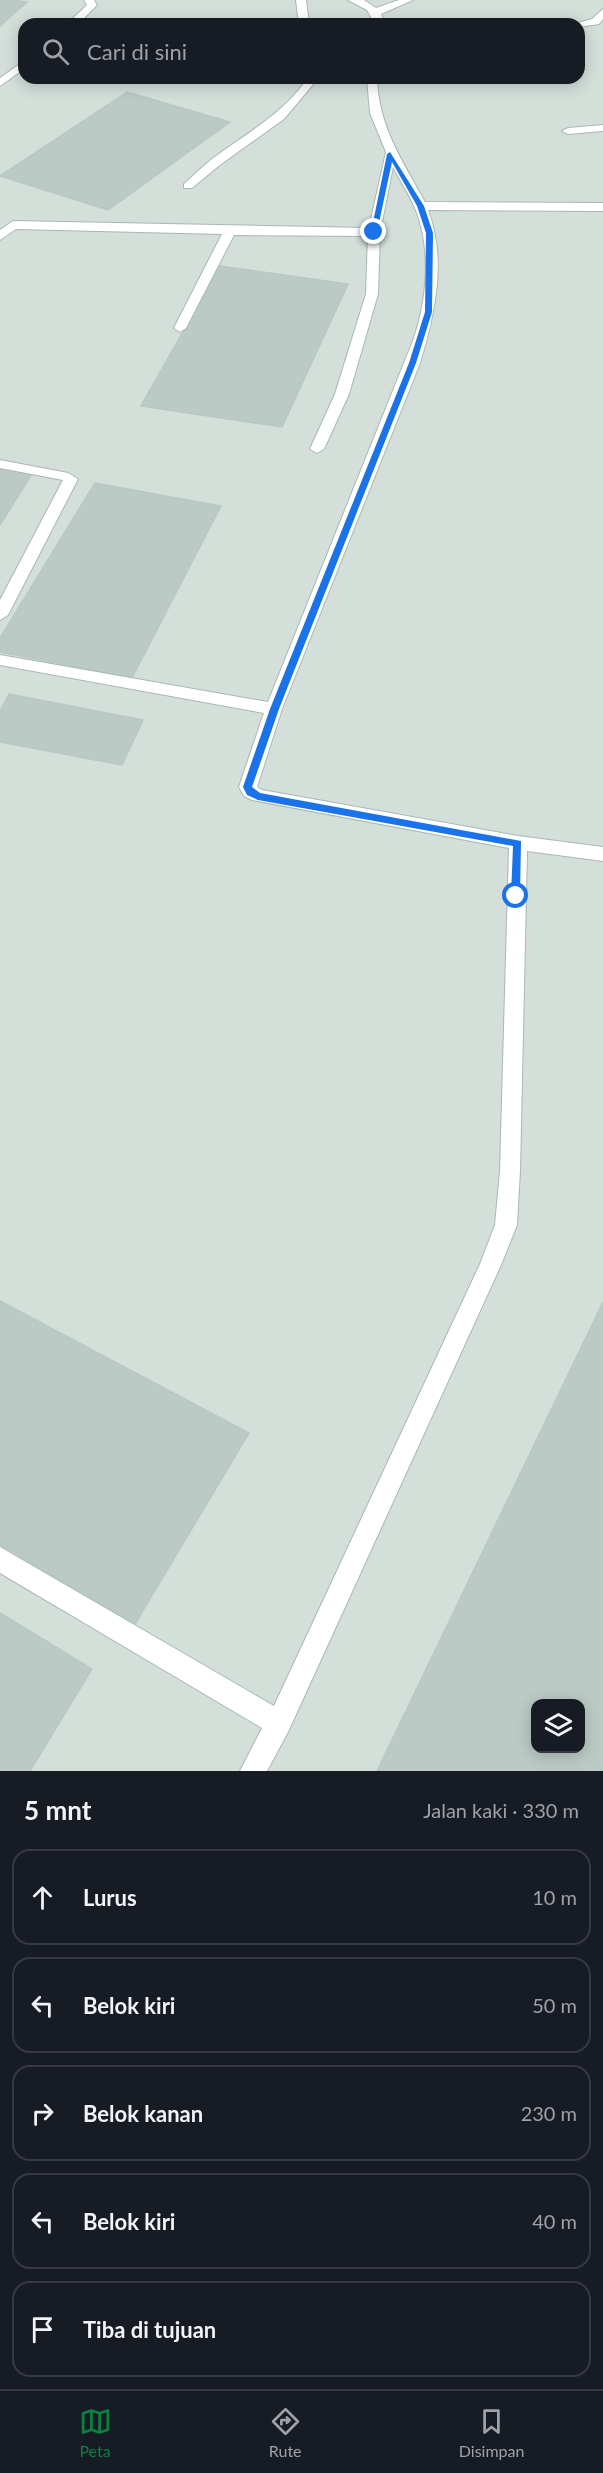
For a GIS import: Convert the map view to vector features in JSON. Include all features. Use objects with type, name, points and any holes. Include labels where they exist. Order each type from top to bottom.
[{"type":"street","points":[[79,18],[92,5],[89,0]]},
{"type":"street","points":[[301,0],[303,18]]},
{"type":"street","points":[[353,0],[361,2],[377,18]]},
{"type":"street","points":[[380,18],[408,0]]},
{"type":"street","points":[[585,23],[595,22],[603,12]]},
{"type":"street","points":[[0,83],[18,69]]},
{"type":"street","points":[[188,186],[218,160],[283,116],[296,103],[309,84]]},
{"type":"street","points":[[371,84],[370,99],[383,139],[420,206],[429,233],[431,248],[429,312],[413,363],[274,709],[248,787],[250,792],[258,796],[518,843],[603,854]]},
{"type":"street","points":[[568,131],[603,128]]},
{"type":"street","points":[[317,449],[342,394],[372,294],[374,232],[390,154]]},
{"type":"street","points":[[420,206],[603,207]]},
{"type":"street","points":[[0,236],[13,225],[374,232]]},
{"type":"street","points":[[180,328],[230,231]]},
{"type":"street","points":[[0,464],[71,479],[0,615]]},
{"type":"street","points":[[0,660],[274,709]]},
{"type":"street","points":[[253,1771],[279,1723],[490,1265],[506,1225],[510,1172],[518,843]]},
{"type":"street","points":[[0,1559],[279,1723]]},
{"type":"shaded area","points":[[0,0],[603,0],[603,1771],[0,1771]]},
{"type":"building","points":[[0,0],[13,0],[27,2],[0,26]]},
{"type":"building","points":[[127,92],[230,122],[108,210],[0,176]]},
{"type":"building","points":[[220,266],[348,284],[282,427],[141,406]]},
{"type":"building","points":[[0,469],[32,474],[0,525]]},
{"type":"building","points":[[95,483],[221,506],[132,678],[0,652],[0,638]]},
{"type":"building","points":[[9,694],[143,720],[122,765],[0,742],[0,711]]},
{"type":"building","points":[[0,1301],[249,1433],[135,1624],[0,1545]]},
{"type":"building","points":[[603,1302],[603,1771],[377,1771]]},
{"type":"building","points":[[0,1613],[92,1669],[30,1771],[0,1771]]},
{"type":"route","points":[[374,232],[390,154],[420,206],[429,233],[431,248],[429,312],[413,363],[274,709],[248,787],[250,792],[258,796],[518,843],[516,896]]}]
